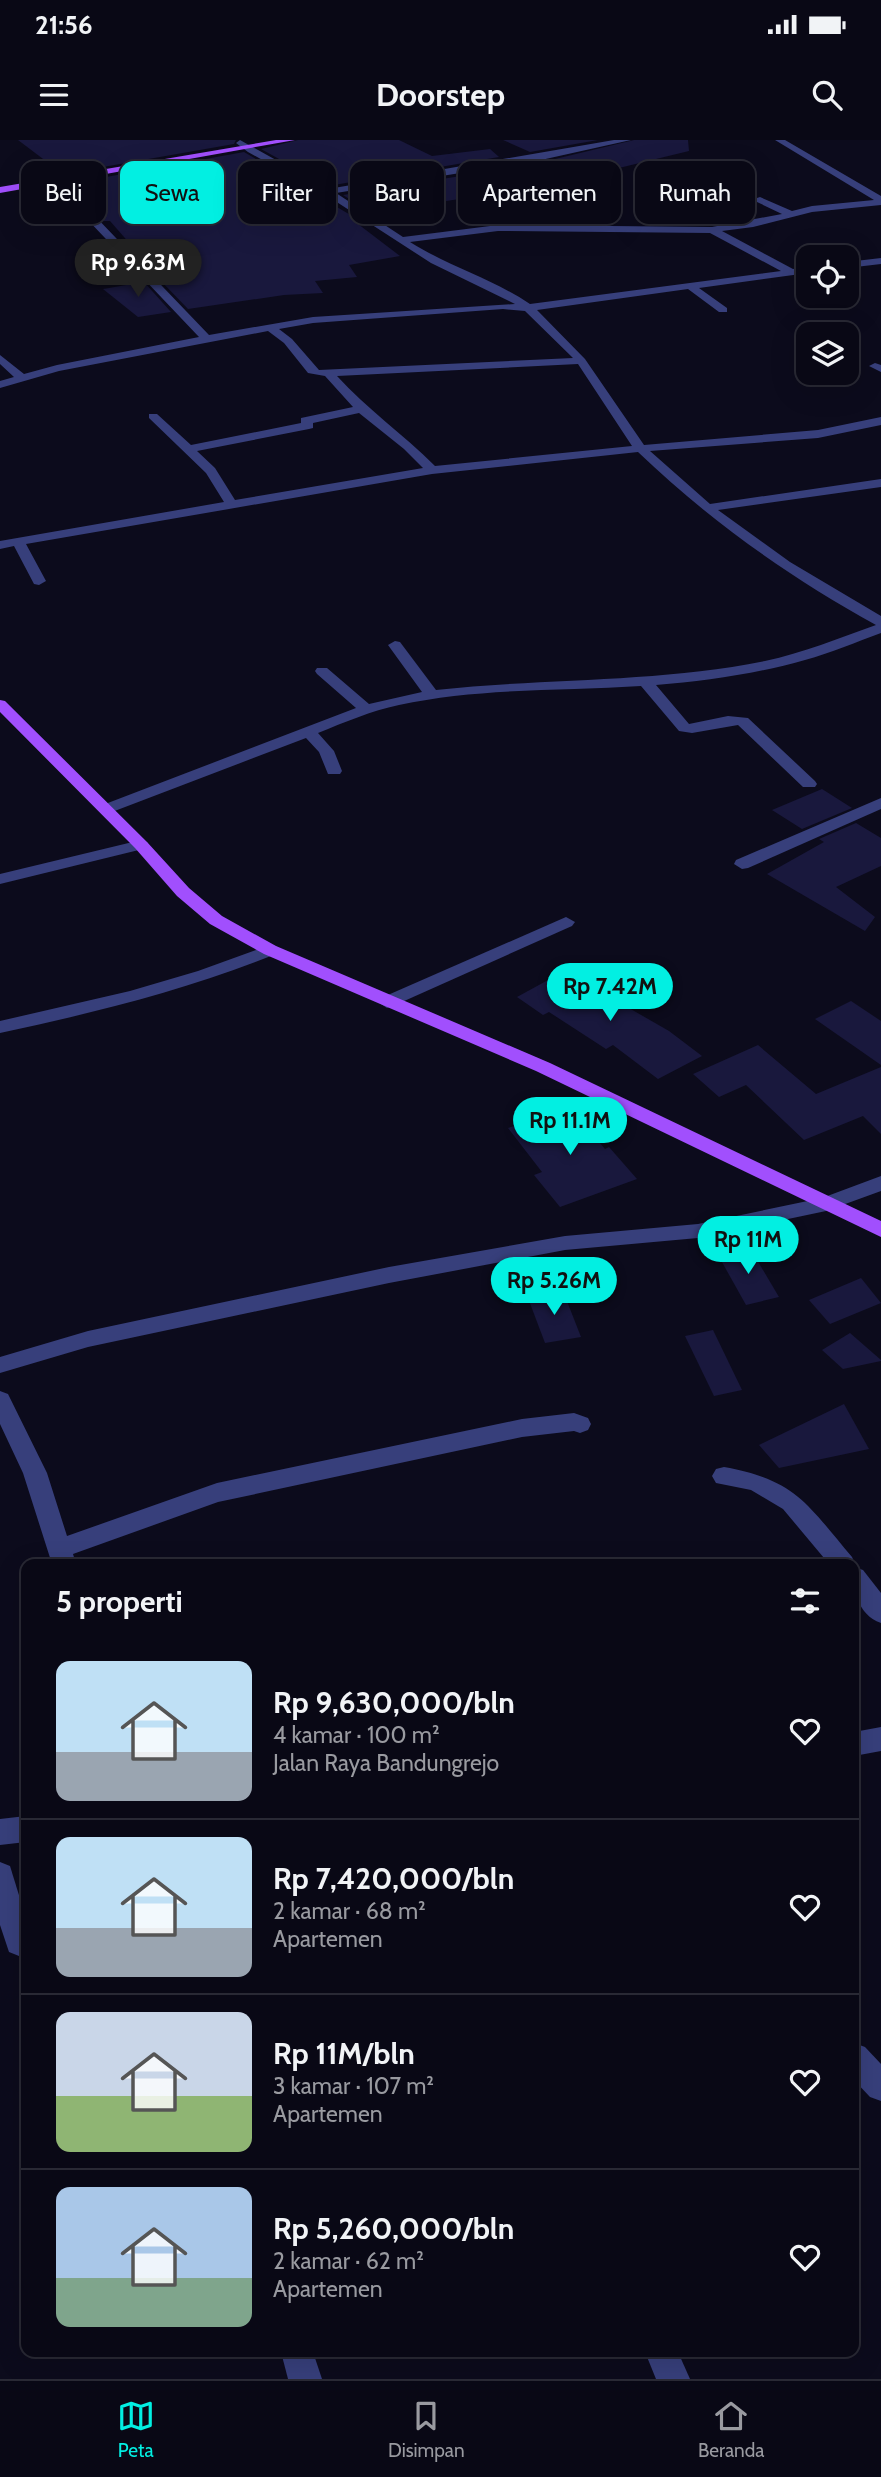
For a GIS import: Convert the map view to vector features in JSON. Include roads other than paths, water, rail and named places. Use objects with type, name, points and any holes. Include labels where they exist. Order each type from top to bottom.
[{"type":"main road","points":[[0,187],[248,144],[291,140]]},
{"type":"main road","points":[[106,170],[248,144]]},
{"type":"main road","points":[[0,187],[21,184]]},
{"type":"main road","points":[[0,704],[106,809],[183,892],[216,920],[270,950],[543,1067],[881,1230]]},
{"type":"street","points":[[336,189],[529,159],[627,140]]},
{"type":"street","points":[[779,140],[881,201]]},
{"type":"street","points":[[248,144],[276,161]]},
{"type":"street","points":[[336,198],[437,262],[496,288],[527,308],[581,361],[620,423],[641,449],[707,508],[813,585],[881,622]]},
{"type":"street","points":[[760,200],[791,214]]},
{"type":"street","points":[[400,240],[498,228],[712,230],[791,214],[881,201]]},
{"type":"street","points":[[99,224],[156,290],[207,339]]},
{"type":"street","points":[[712,230],[796,274]]},
{"type":"street","points":[[859,264],[881,261]]},
{"type":"street","points":[[867,263],[881,270]]},
{"type":"street","points":[[0,385],[21,377],[270,327],[385,314],[433,313],[503,306],[527,308],[796,272]]},
{"type":"street","points":[[690,286],[723,310]]},
{"type":"street","points":[[270,327],[288,341],[312,371],[329,374],[581,361]]},
{"type":"street","points":[[0,358],[21,377]]},
{"type":"street","points":[[329,374],[361,409],[408,446],[432,470]]},
{"type":"street","points":[[190,449],[309,425],[304,421],[361,409]]},
{"type":"street","points":[[153,415],[211,471],[232,505]]},
{"type":"street","points":[[0,545],[432,470],[818,434],[881,421]]},
{"type":"street","points":[[707,508],[881,483]]},
{"type":"street","points":[[18,541],[38,580]]},
{"type":"street","points":[[106,809],[366,709],[399,699],[431,694],[645,682],[761,666],[802,656],[881,628]]},
{"type":"street","points":[[396,645],[431,694]]},
{"type":"street","points":[[322,671],[366,709]]},
{"type":"street","points":[[645,682],[684,728],[695,730],[728,720],[743,722],[809,784]]},
{"type":"street","points":[[309,732],[326,751],[334,771]]},
{"type":"street","points":[[742,864],[881,803]]},
{"type":"street","points":[[0,879],[141,845]]},
{"type":"street","points":[[387,1002],[566,922]]},
{"type":"street","points":[[0,1027],[144,995],[231,967],[270,950]]},
{"type":"street","points":[[0,1365],[88,1339],[389,1275],[565,1243],[698,1231],[826,1204],[881,1183]]},
{"type":"street","points":[[0,1400],[35,1473],[61,1557],[217,1493],[510,1430],[574,1422],[580,1424]]},
{"type":"street","points":[[724,1476],[756,1482],[791,1502],[839,1559]]},
{"type":"street","points":[[859,1583],[881,1612]]},
{"type":"street","points":[[859,1743],[881,1739]]},
{"type":"street","points":[[0,1832],[21,1830]]},
{"type":"street","points":[[0,1875],[15,1943]]},
{"type":"street","points":[[859,2063],[881,2087]]},
{"type":"street","points":[[298,2357],[305,2379]]},
{"type":"street","points":[[663,2357],[673,2379]]}]
